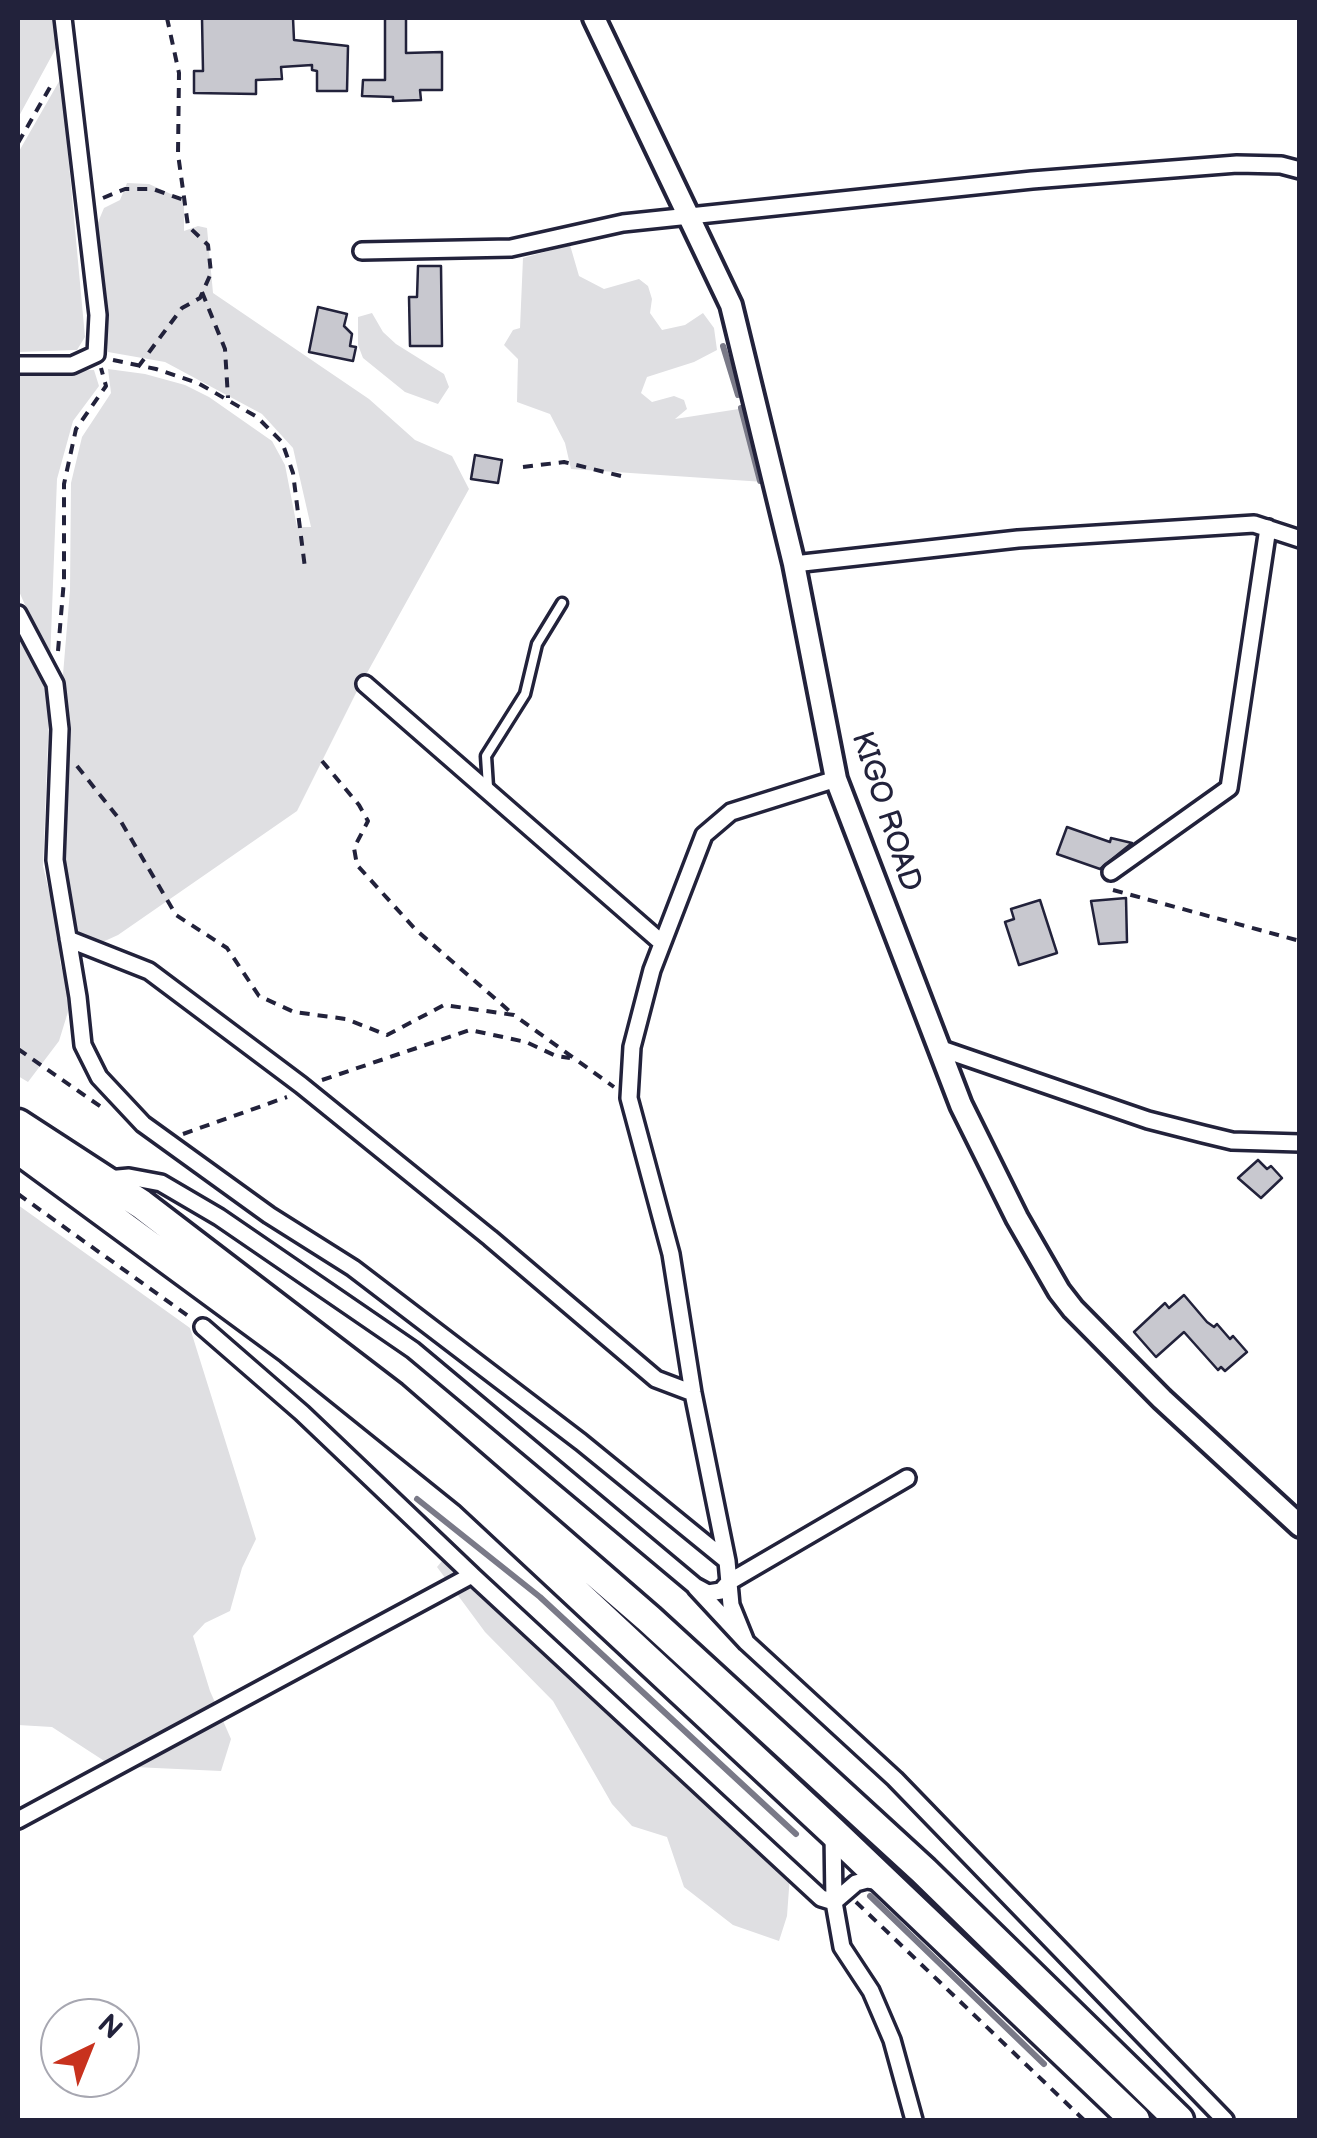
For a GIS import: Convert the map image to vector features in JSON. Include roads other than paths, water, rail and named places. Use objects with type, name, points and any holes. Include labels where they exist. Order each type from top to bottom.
[{"type":"highway","points":[[18,1124],[240,1278],[392,1396],[564,1545],[924,1871],[1179,2120]]},
{"type":"highway","points":[[18,1149],[290,1349],[468,1493],[1135,2120]]},
{"type":"street","points":[[18,366],[72,365],[96,354],[98,315],[63,18]]},
{"type":"street","name":"KIGO ROAD","points":[[594,18],[732,305],[794,564],[836,780],[970,1122],[1017,1218],[1059,1291],[1162,1399],[1300,1526]]},
{"type":"street","points":[[362,251],[510,248],[580,230],[1032,180],[1237,164],[1300,170]]},
{"type":"street","points":[[794,564],[1018,540],[1254,524],[1300,539]]},
{"type":"street","points":[[1112,872],[1229,788],[1268,528]]},
{"type":"street","points":[[18,614],[55,684],[59,743],[55,860],[82,1045],[99,1078],[143,1124],[352,1268],[581,1442],[727,1562]]},
{"type":"street","points":[[365,684],[662,944]]},
{"type":"street","points":[[746,1642],[731,1605],[727,1562],[670,1254],[629,1098],[632,1047],[694,854],[712,827],[731,812],[836,780]]},
{"type":"street","points":[[68,939],[149,971],[403,1167],[656,1379],[693,1393]]},
{"type":"street","points":[[939,1048],[1148,1120],[1232,1141],[1300,1143]]},
{"type":"street","points":[[103,1180],[129,1177],[160,1183],[219,1217],[412,1350],[695,1586],[746,1642],[894,1779],[1225,2120]]},
{"type":"street","points":[[202,1327],[302,1414],[821,1898],[840,1897],[856,1883],[868,1880],[886,1882]]},
{"type":"street","points":[[695,1586],[708,1592],[721,1591],[729,1582],[907,1478]]},
{"type":"street","points":[[18,1820],[472,1575]]},
{"type":"street","points":[[832,1832],[842,1947],[871,1991],[892,2040],[914,2120]]},
{"type":"lane","points":[[488,792],[486,756],[525,694],[537,644],[562,602]]},
{"type":"waterway","points":[[723,346],[738,395]]},
{"type":"waterway","points":[[741,408],[760,481]]},
{"type":"waterway","points":[[417,1499],[540,1597],[796,1834]]},
{"type":"waterway","points":[[870,1896],[1044,2064]]}]
